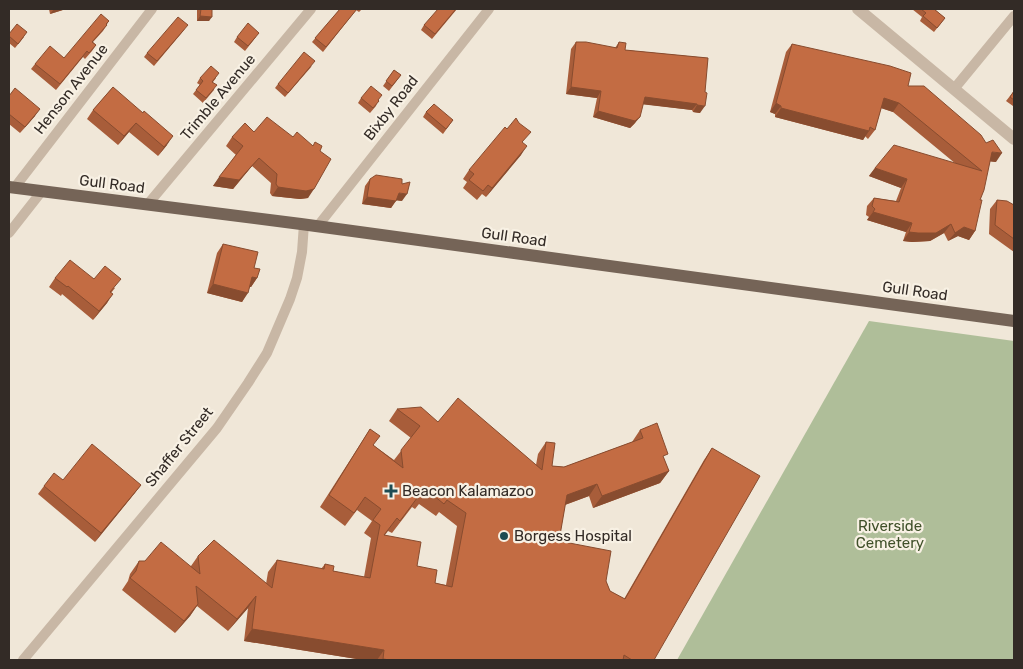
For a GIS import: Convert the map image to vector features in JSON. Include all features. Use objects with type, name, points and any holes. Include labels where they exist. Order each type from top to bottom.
[{"type":"main road","name":"Gull Road","points":[[12,187],[304,224],[1014,321]]},
{"type":"street","name":"Henson Avenue","points":[[12,187],[152,9]]},
{"type":"street","name":"Trimble Avenue","points":[[148,204],[311,9]]},
{"type":"street","name":"Bixby Road","points":[[317,227],[488,9]]},
{"type":"street","points":[[858,9],[1014,139]]},
{"type":"street","points":[[954,89],[1014,16]]},
{"type":"street","points":[[9,233],[42,191]]},
{"type":"street","name":"Shaffer Street","points":[[23,660],[217,428],[248,383],[266,353],[290,299],[297,278],[302,252],[304,224]]},
{"type":"green space","name":"Riverside Cemetery","points":[[869,321],[1014,341],[1014,660],[677,660]]},
{"type":"building","points":[[201,9],[212,9],[212,17],[200,16]]},
{"type":"building","points":[[340,9],[357,9],[326,47],[315,38]]},
{"type":"building","points":[[438,9],[456,9],[435,34],[424,25]]},
{"type":"building","points":[[921,9],[934,9],[945,18],[937,28],[923,16],[926,13]]},
{"type":"building","points":[[101,14],[109,21],[92,42],[96,45],[89,53],[87,51],[60,84],[35,64],[50,46],[64,58]]},
{"type":"building","points":[[178,17],[188,25],[157,61],[147,53]]},
{"type":"building","points":[[248,23],[259,33],[248,46],[237,37]]},
{"type":"building","points":[[17,24],[27,32],[18,44],[9,36]]},
{"type":"building","points":[[576,42],[617,48],[619,42],[626,43],[625,50],[708,58],[705,106],[645,97],[640,117],[635,121],[598,111],[601,91],[571,87]]},
{"type":"building","points":[[792,44],[890,66],[911,73],[908,86],[924,86],[981,135],[986,143],[993,140],[1002,153],[992,152],[980,200],[982,200],[975,231],[964,227],[955,233],[951,224],[936,233],[909,232],[912,223],[873,212],[875,209],[872,206],[874,198],[899,202],[907,179],[875,168],[894,145],[982,171],[899,103],[884,98],[875,130],[870,127],[869,131],[781,108],[776,103]]},
{"type":"building","points":[[304,52],[315,61],[288,93],[278,84]]},
{"type":"building","points":[[211,66],[219,73],[212,82],[217,85],[206,98],[196,90],[203,81],[200,78]]},
{"type":"building","points":[[394,70],[401,75],[392,86],[386,81]]},
{"type":"building","points":[[371,86],[382,95],[373,108],[361,98]]},
{"type":"building","points":[[113,87],[173,136],[164,147],[136,123],[124,136],[93,110]]},
{"type":"building","points":[[15,88],[40,109],[25,127],[9,114],[9,96]]},
{"type":"building","points":[[1014,91],[1014,100],[1010,97]]},
{"type":"building","points":[[434,104],[453,120],[446,129],[426,112]]},
{"type":"building","points":[[267,117],[293,137],[297,132],[313,146],[315,142],[322,146],[320,151],[331,159],[314,189],[306,191],[278,187],[276,184],[277,174],[259,158],[239,180],[219,177],[243,146],[232,137],[245,123],[254,132]]},
{"type":"building","points":[[516,118],[519,123],[531,132],[522,142],[527,146],[492,188],[488,185],[483,191],[469,180],[474,174],[469,170],[505,127],[507,129]]},
{"type":"building","points":[[376,175],[402,179],[402,184],[410,182],[407,194],[399,193],[396,201],[367,197],[370,179]]},
{"type":"building","points":[[997,200],[1007,201],[1014,205],[1014,239],[995,225]]},
{"type":"building","points":[[223,244],[258,252],[254,268],[260,269],[257,278],[252,277],[248,293],[213,284]]},
{"type":"building","points":[[70,260],[94,279],[105,266],[121,279],[110,292],[113,294],[99,311],[55,278]]},
{"type":"building","name":"Borgess Hospital","points":[[458,398],[542,470],[546,442],[555,443],[552,466],[564,467],[643,438],[640,430],[657,423],[668,454],[663,456],[669,471],[602,496],[597,484],[567,495],[559,541],[611,551],[606,581],[610,591],[625,599],[712,448],[760,476],[654,660],[632,660],[624,655],[623,660],[383,659],[384,650],[252,629],[256,596],[237,619],[196,586],[198,604],[184,621],[130,578],[136,571],[139,561],[145,561],[161,542],[200,574],[198,556],[214,540],[272,588],[277,560],[324,569],[325,564],[334,566],[333,571],[370,578],[380,525],[373,520],[381,509],[365,497],[354,513],[329,495],[370,429],[380,436],[373,445],[403,468],[401,450],[420,426],[397,409],[421,407],[438,422]],"holes":[[[428,491],[444,504],[447,500],[466,513],[452,587],[435,583],[437,570],[417,566],[421,542],[384,535],[397,518],[400,521],[420,494],[424,497]]]},
{"type":"building","points":[[92,444],[141,485],[101,533],[44,486],[54,473],[63,480]]},
{"type":"place","name":"Beacon Kalamazoo","points":[[391,491]]},
{"type":"place","name":"Borgess Hospital","points":[[504,536]]}]
